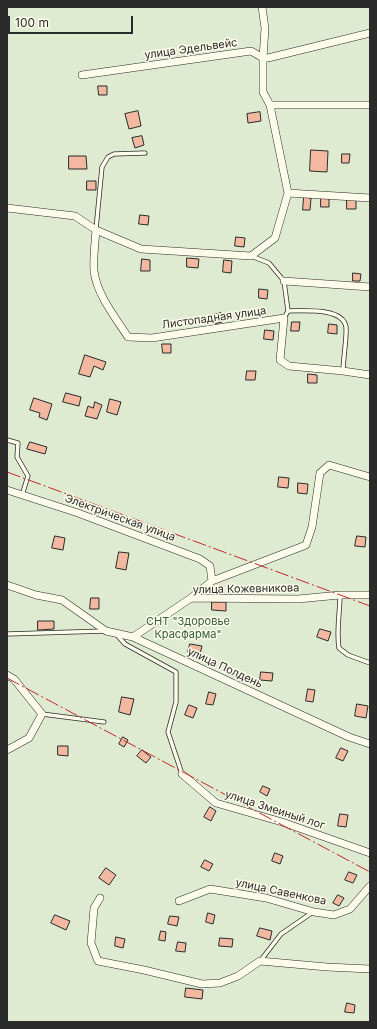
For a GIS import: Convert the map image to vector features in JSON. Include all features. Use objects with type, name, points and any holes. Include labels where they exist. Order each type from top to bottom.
[{"type":"street","points":[[7,208],[75,216],[96,230],[142,249],[252,256],[275,238],[288,193],[270,105],[263,92],[265,28],[262,7]]},
{"type":"street","points":[[263,58],[370,33]]},
{"type":"street","name":"улица Эдельвейс","points":[[82,74],[251,51],[263,58]]},
{"type":"street","points":[[270,105],[370,105]]},
{"type":"street","points":[[288,193],[370,198]]},
{"type":"street","name":"Листопадная улица","points":[[96,230],[93,257],[94,273],[100,293],[128,337],[152,338],[284,318]]},
{"type":"street","points":[[284,281],[370,287]]},
{"type":"street","points":[[284,318],[280,360],[289,366],[343,370],[370,375]]},
{"type":"street","points":[[191,598],[212,581],[306,545],[312,527],[320,473],[329,464],[370,477]]},
{"type":"street","name":"Электрическая улица","points":[[7,490],[78,513],[200,559],[210,566],[212,581]]},
{"type":"street","points":[[7,585],[36,595],[62,600],[106,631],[116,633]]},
{"type":"street","name":"улица Кожевникова","points":[[133,638],[191,598],[298,599],[340,595],[370,595]]},
{"type":"street","name":"улица Полдень","points":[[133,638],[349,737],[370,744]]},
{"type":"street","points":[[7,675],[14,679],[42,714],[29,738],[7,750]]},
{"type":"street","name":"улица Змеиный лог","points":[[182,774],[216,803],[282,822],[370,853]]},
{"type":"street","name":"улица Савенкова","points":[[179,901],[210,889],[266,898],[314,912],[334,915],[350,909],[370,886]]},
{"type":"street","points":[[100,898],[94,908],[91,943],[98,962],[144,970],[202,984],[220,983],[238,976],[260,961],[370,969]]},
{"type":"lane","points":[[96,230],[102,167],[108,156],[114,154],[145,153]]},
{"type":"lane","points":[[252,256],[269,263],[284,281],[288,311],[284,318]]},
{"type":"lane","points":[[288,311],[323,311],[339,316],[346,326],[343,370]]},
{"type":"lane","points":[[7,440],[18,444],[17,457],[28,476],[22,495]]},
{"type":"lane","points":[[340,595],[340,617],[337,635],[339,648],[348,654],[370,663]]},
{"type":"lane","points":[[7,634],[106,631]]},
{"type":"lane","points":[[116,633],[133,638]]},
{"type":"lane","points":[[116,633],[125,644],[176,672],[176,702],[168,732],[182,774]]},
{"type":"lane","points":[[42,714],[104,722]]},
{"type":"lane","points":[[260,961],[281,934],[314,912]]},
{"type":"green space","name":"СНТ \"Здоровье Красфарма\"","points":[[7,7],[370,7],[370,1022],[7,1022]]},
{"type":"building","points":[[98,86],[107,86],[107,95],[99,95]]},
{"type":"building","points":[[138,111],[141,126],[129,129],[125,114]]},
{"type":"building","points":[[260,112],[261,121],[248,123],[247,114]]},
{"type":"building","points":[[142,136],[144,145],[135,148],[132,138]]},
{"type":"building","points":[[311,150],[328,151],[327,172],[310,171]]},
{"type":"building","points":[[342,154],[350,154],[349,163],[342,163]]},
{"type":"building","points":[[69,156],[86,156],[87,169],[69,169]]},
{"type":"building","points":[[87,181],[96,181],[96,190],[87,190]]},
{"type":"building","points":[[304,197],[311,198],[310,210],[303,210]]},
{"type":"building","points":[[321,198],[329,198],[329,207],[321,207]]},
{"type":"building","points":[[347,199],[356,199],[356,209],[347,209]]},
{"type":"building","points":[[140,215],[149,216],[148,225],[139,224]]},
{"type":"building","points":[[236,237],[245,238],[244,247],[235,246]]},
{"type":"building","points":[[187,258],[199,259],[198,268],[187,267]]},
{"type":"building","points":[[142,259],[150,260],[150,271],[141,271]]},
{"type":"building","points":[[224,260],[232,261],[231,273],[223,272]]},
{"type":"building","points":[[353,273],[361,274],[360,281],[353,281]]},
{"type":"building","points":[[259,289],[268,290],[267,299],[259,298]]},
{"type":"building","points":[[221,313],[222,322],[214,324],[213,315]]},
{"type":"building","points":[[292,322],[300,322],[299,331],[291,331]]},
{"type":"building","points":[[329,324],[337,325],[337,334],[328,333]]},
{"type":"building","points":[[265,330],[274,331],[273,340],[264,339]]},
{"type":"building","points":[[162,344],[171,344],[171,353],[163,353]]},
{"type":"building","points":[[85,355],[106,362],[103,370],[94,366],[90,377],[79,374]]},
{"type":"building","points":[[247,371],[256,371],[255,380],[246,380]]},
{"type":"building","points":[[308,374],[317,375],[317,383],[308,383]]},
{"type":"building","points":[[66,393],[81,397],[79,406],[63,402]]},
{"type":"building","points":[[34,398],[52,404],[47,420],[39,417],[40,413],[30,410]]},
{"type":"building","points":[[110,399],[121,402],[117,415],[107,412]]},
{"type":"building","points":[[95,402],[102,405],[97,419],[85,416],[88,406],[93,408]]},
{"type":"building","points":[[30,442],[47,447],[45,454],[27,449]]},
{"type":"building","points":[[279,477],[289,478],[288,488],[278,487]]},
{"type":"building","points":[[298,483],[308,484],[307,494],[298,493]]},
{"type":"building","points":[[55,536],[65,538],[63,550],[52,548]]},
{"type":"building","points":[[357,536],[366,537],[365,547],[355,546]]},
{"type":"building","points":[[119,552],[129,553],[126,570],[116,568]]},
{"type":"building","points":[[91,598],[99,598],[99,609],[90,609]]},
{"type":"building","points":[[212,602],[226,602],[226,611],[212,610]]},
{"type":"building","points":[[38,621],[54,621],[54,629],[38,630]]},
{"type":"building","points":[[320,629],[331,632],[328,641],[317,637]]},
{"type":"building","points":[[190,644],[202,646],[200,654],[188,652]]},
{"type":"building","points":[[261,672],[273,673],[272,681],[260,680]]},
{"type":"building","points":[[308,689],[315,690],[313,702],[306,701]]},
{"type":"building","points":[[209,692],[216,694],[213,705],[206,704]]},
{"type":"building","points":[[122,697],[134,699],[130,715],[119,712]]},
{"type":"building","points":[[357,704],[368,706],[366,718],[355,716]]},
{"type":"building","points":[[189,705],[197,708],[193,718],[185,715]]},
{"type":"building","points":[[123,737],[128,740],[124,747],[119,744]]},
{"type":"building","points":[[58,746],[68,746],[68,756],[58,755]]},
{"type":"building","points":[[341,748],[348,751],[343,761],[336,758]]},
{"type":"building","points":[[142,750],[151,757],[146,763],[137,756]]},
{"type":"building","points":[[263,786],[270,789],[267,796],[260,792]]},
{"type":"building","points":[[210,807],[216,811],[211,821],[204,817]]},
{"type":"building","points":[[340,814],[348,815],[346,827],[338,826]]},
{"type":"building","points":[[275,853],[283,856],[280,864],[272,861]]},
{"type":"building","points":[[205,860],[213,864],[209,871],[201,867]]},
{"type":"building","points":[[106,868],[116,875],[109,885],[99,878]]},
{"type":"building","points":[[349,872],[357,875],[353,883],[345,880]]},
{"type":"building","points":[[338,895],[344,898],[339,906],[333,903]]},
{"type":"building","points":[[208,913],[215,915],[213,924],[206,922]]},
{"type":"building","points":[[55,915],[70,921],[66,930],[51,923]]},
{"type":"building","points":[[170,916],[179,917],[177,926],[168,924]]},
{"type":"building","points":[[260,928],[272,931],[270,940],[257,936]]},
{"type":"building","points":[[161,931],[166,932],[165,941],[159,940]]},
{"type":"building","points":[[116,937],[125,939],[123,948],[115,946]]},
{"type":"building","points":[[220,938],[233,939],[232,947],[219,946]]},
{"type":"building","points":[[178,942],[186,943],[185,952],[176,951]]},
{"type":"building","points":[[186,988],[203,990],[202,999],[185,997]]},
{"type":"building","points":[[347,1003],[355,1005],[354,1013],[345,1012]]},
{"type":"power","points":[[7,472],[370,606]]},
{"type":"power","points":[[7,678],[370,872]]}]
